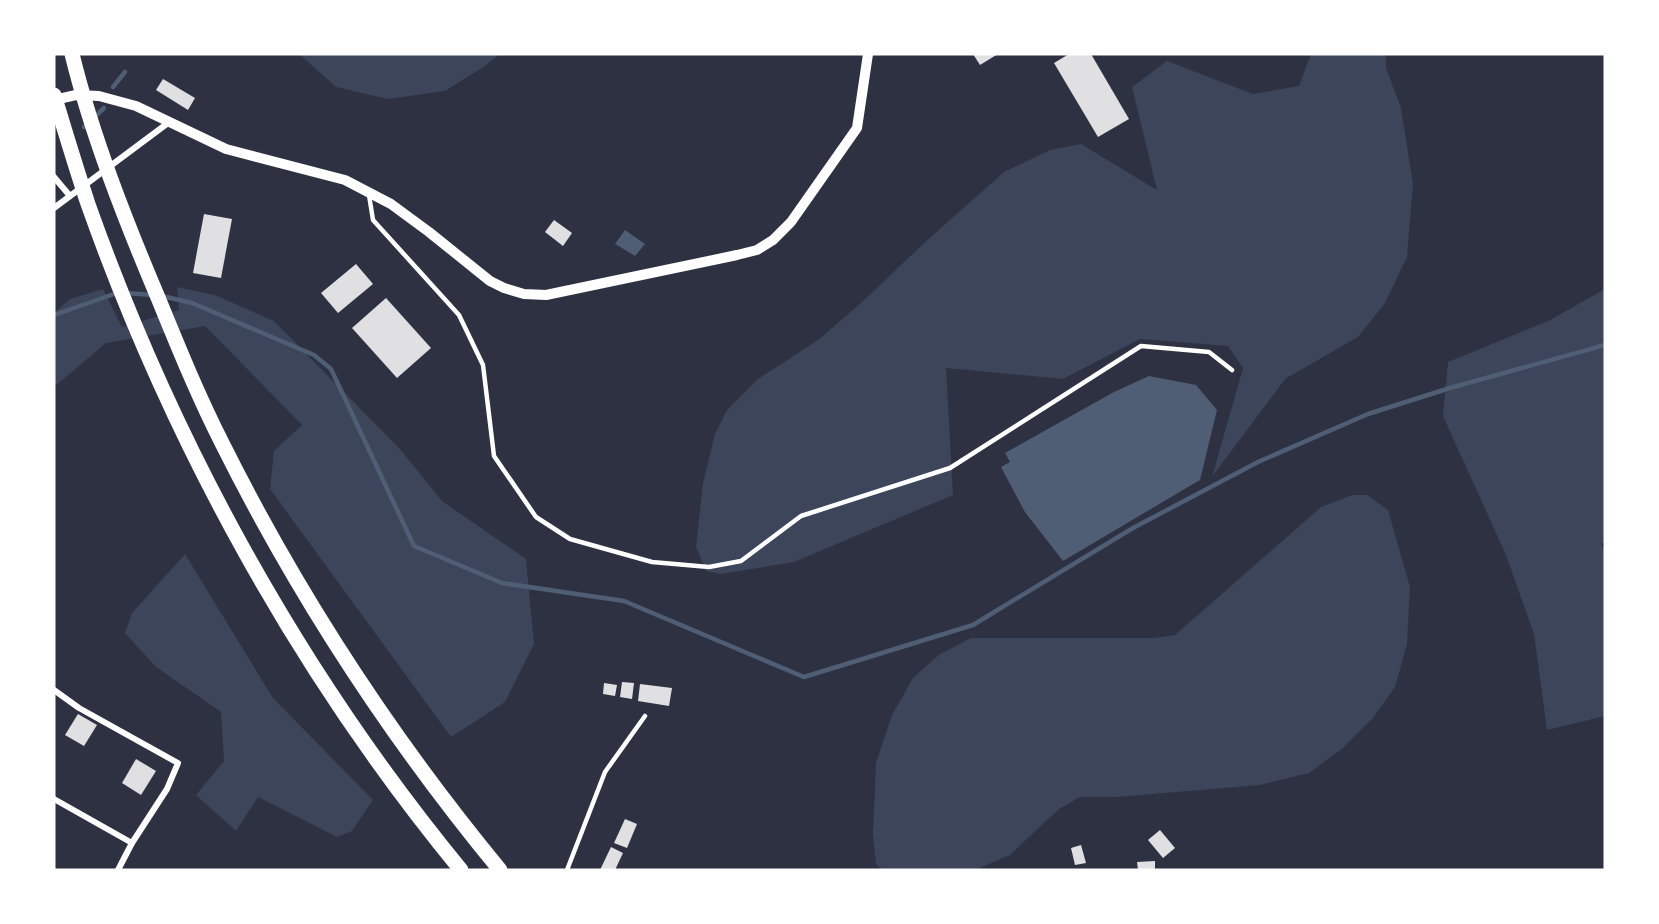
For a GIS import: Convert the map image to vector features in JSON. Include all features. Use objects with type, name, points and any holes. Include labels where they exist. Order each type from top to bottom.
[{"type":"highway","points":[[72,54],[116,192],[143,264],[188,371],[252,501],[309,602],[378,710],[456,816],[500,870]]},
{"type":"highway","points":[[54,98],[88,203],[161,384],[194,455],[283,617],[352,725],[432,834],[462,870]]},
{"type":"street","points":[[54,98],[99,96],[136,106],[226,149],[345,180],[391,204],[490,281],[524,294],[546,295],[757,250],[773,240],[791,222],[857,128],[868,54]]},
{"type":"street","points":[[54,208],[168,123]]},
{"type":"street","points":[[54,177],[70,196]]},
{"type":"street","points":[[54,690],[79,708],[178,763],[167,789],[132,843],[118,870]]},
{"type":"street","points":[[54,799],[132,843]]},
{"type":"lane","points":[[369,192],[373,220],[459,315],[483,365],[494,456],[536,517],[570,539],[652,562],[709,567],[741,561],[801,516],[951,468],[1141,346],[1209,352],[1232,370]]},
{"type":"lane","points":[[567,870],[605,772],[645,716]]},
{"type":"shaded area","points":[[299,54],[500,54],[445,91],[388,99],[336,87]]},
{"type":"shaded area","points":[[1311,54],[1386,54],[1386,68],[1401,108],[1413,184],[1407,257],[1385,303],[1358,337],[1285,379],[1212,477],[1243,368],[1228,346],[1140,339],[1063,379],[946,368],[953,495],[794,562],[721,574],[706,571],[696,547],[703,483],[715,434],[727,410],[758,379],[818,340],[1004,172],[1050,150],[1081,144],[1157,190],[1132,87],[1167,61],[1253,94],[1299,86]]},
{"type":"shaded area","points":[[625,230],[645,244],[635,256],[615,244]]},
{"type":"shaded area","points":[[177,287],[215,295],[274,321],[400,449],[442,501],[526,559],[534,644],[505,702],[451,737],[270,489],[274,451],[302,425],[205,326],[106,343],[54,387],[54,313],[70,299],[103,289],[122,327],[179,310]]},
{"type":"shaded area","points":[[1605,289],[1605,541],[1601,544],[1605,551],[1605,716],[1547,730],[1534,634],[1506,555],[1443,416],[1448,362],[1548,321]]},
{"type":"shaded area","points":[[1149,376],[1196,385],[1217,410],[1200,480],[1063,561],[1025,512],[1001,467],[1010,462],[1005,453],[1114,392]]},
{"type":"shaded area","points":[[1352,495],[1367,495],[1388,510],[1410,587],[1407,644],[1395,687],[1373,718],[1343,748],[1309,773],[1260,785],[1117,797],[1080,797],[1059,809],[1010,855],[975,870],[882,870],[876,864],[873,834],[876,763],[892,715],[913,678],[940,654],[971,638],[1154,638],[1175,635],[1321,507]]},
{"type":"shaded area","points":[[185,554],[273,698],[373,800],[352,831],[337,837],[258,797],[236,831],[196,795],[224,761],[221,712],[156,667],[125,633],[132,613]]},
{"type":"building","points":[[973,54],[998,54],[980,65]]},
{"type":"building","points":[[1069,54],[1091,54],[1129,119],[1098,137],[1054,63]]},
{"type":"building","points":[[163,79],[195,98],[188,110],[156,90]]},
{"type":"building","points":[[204,214],[232,219],[221,278],[193,273]]},
{"type":"building","points":[[554,220],[572,233],[563,246],[545,232]]},
{"type":"building","points":[[356,264],[373,284],[338,313],[321,293]]},
{"type":"building","points":[[386,298],[431,348],[397,378],[352,328]]},
{"type":"building","points":[[622,682],[634,683],[632,699],[620,697]]},
{"type":"building","points":[[604,683],[617,685],[615,696],[603,694]]},
{"type":"building","points":[[640,684],[672,688],[669,706],[638,701]]},
{"type":"building","points":[[78,714],[97,725],[84,746],[65,735]]},
{"type":"building","points":[[136,759],[156,771],[141,795],[122,783]]},
{"type":"building","points":[[625,819],[637,824],[627,848],[614,843]]},
{"type":"building","points":[[1160,830],[1175,848],[1163,858],[1148,840]]},
{"type":"building","points":[[1081,845],[1086,863],[1075,865],[1071,848]]},
{"type":"building","points":[[611,847],[623,853],[615,870],[600,870]]},
{"type":"building","points":[[1155,861],[1155,870],[1138,870],[1137,862]]},
{"type":"waterway","points":[[113,87],[125,72]]},
{"type":"waterway","points":[[84,127],[104,108]]},
{"type":"waterway","points":[[54,315],[117,293]]},
{"type":"waterway","points":[[126,293],[153,295]]},
{"type":"waterway","points":[[162,296],[192,303],[314,355],[331,369],[414,546],[502,583],[624,601],[804,677],[973,625],[1133,528],[1258,462],[1368,414],[1450,388],[1605,345]]}]
